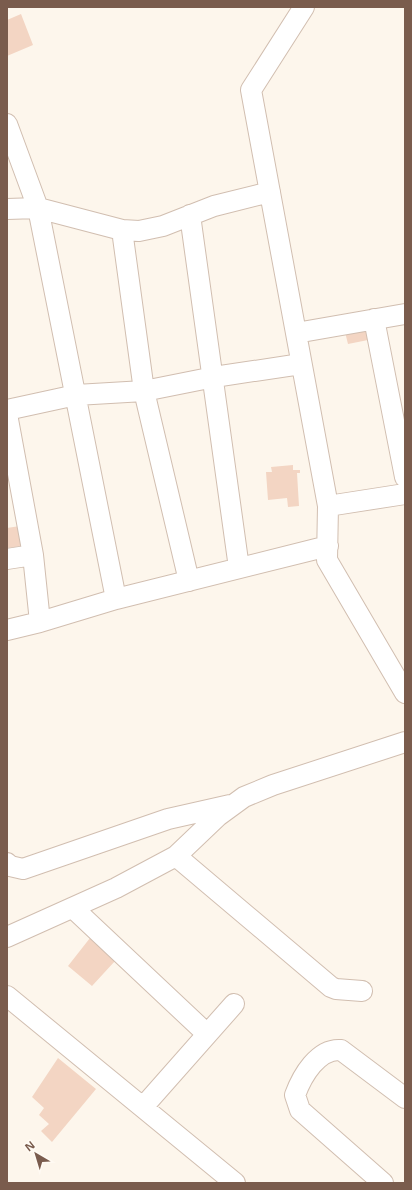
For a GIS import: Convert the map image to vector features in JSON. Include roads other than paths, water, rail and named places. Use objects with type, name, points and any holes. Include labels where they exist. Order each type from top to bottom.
[{"type":"street","points":[[304,7],[251,90],[328,506],[327,560],[405,693]]},
{"type":"street","points":[[7,124],[38,208],[116,599]]},
{"type":"street","points":[[7,209],[38,208],[122,230],[139,231],[163,226],[214,206],[270,192]]},
{"type":"street","points":[[190,215],[214,377],[239,568]]},
{"type":"street","points":[[122,230],[144,391],[189,581]]},
{"type":"street","points":[[296,333],[405,314]]},
{"type":"street","points":[[374,319],[405,477]]},
{"type":"street","points":[[7,410],[76,395],[144,391],[214,377],[301,364]]},
{"type":"street","points":[[7,414],[33,555],[40,622]]},
{"type":"street","points":[[328,506],[405,494]]},
{"type":"street","points":[[7,630],[40,622],[116,599],[328,546]]},
{"type":"street","points":[[7,559],[33,555]]},
{"type":"street","points":[[7,937],[116,888],[176,856],[218,816],[236,803],[273,784],[405,742]]},
{"type":"street","points":[[7,863],[23,868],[168,819],[236,803]]},
{"type":"street","points":[[176,856],[331,987],[336,989],[362,991]]},
{"type":"street","points":[[73,908],[207,1034]]},
{"type":"street","points":[[7,996],[235,1183]]},
{"type":"street","points":[[142,1107],[234,1004]]},
{"type":"street","points":[[383,1183],[300,1110],[295,1095],[307,1071],[323,1055],[333,1049],[341,1050],[405,1098]]}]
